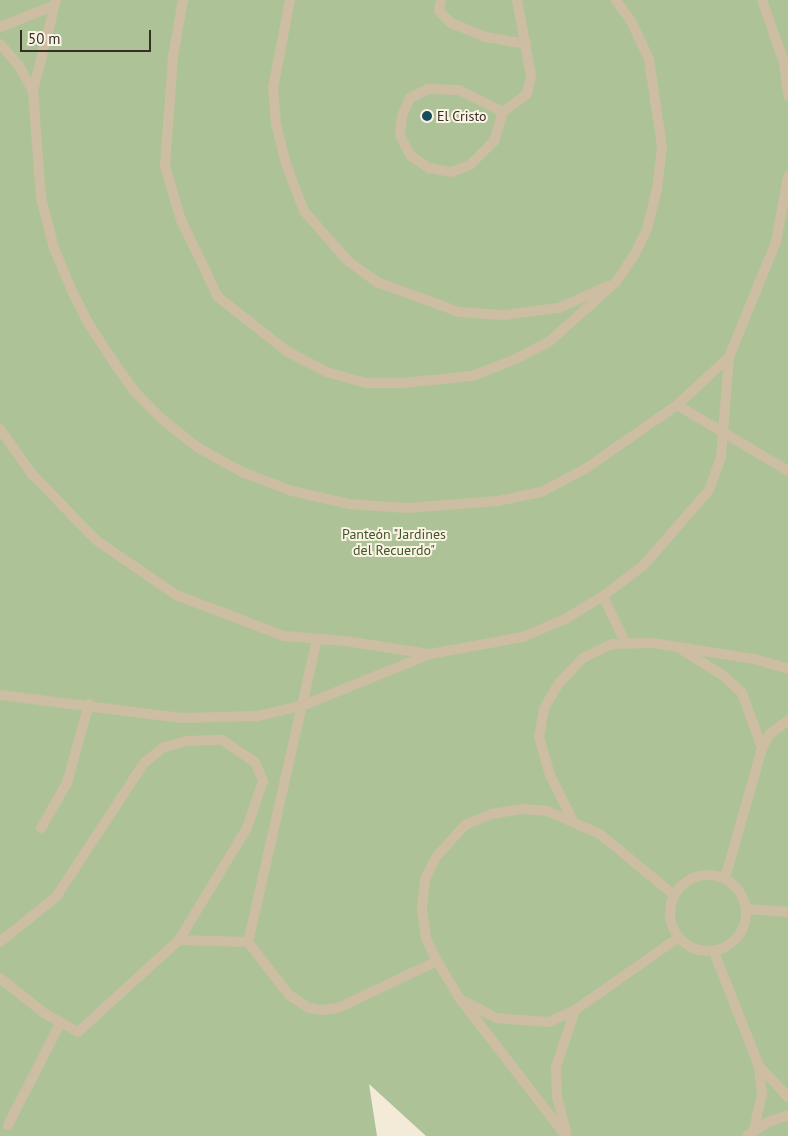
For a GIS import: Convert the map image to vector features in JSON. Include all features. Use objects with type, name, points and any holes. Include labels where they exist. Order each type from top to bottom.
[{"type":"lane","points":[[183,0],[173,58],[165,166],[174,200],[218,297],[288,352],[327,372],[364,383],[438,381],[472,376],[516,359],[551,340],[616,282],[635,254],[647,229],[657,189],[662,147],[649,59],[631,21],[616,0]]},
{"type":"lane","points":[[290,0],[273,88],[276,124],[286,164],[304,211],[348,261],[377,282],[421,299],[468,312],[504,315],[559,308],[616,282]]},
{"type":"lane","points":[[441,0],[439,11],[451,23],[486,37],[526,44]]},
{"type":"lane","points":[[504,112],[459,90],[428,89],[410,98],[402,116],[400,136],[411,156],[429,168],[451,172],[470,165],[494,141],[504,112],[527,94],[531,76],[517,0]]},
{"type":"lane","points":[[762,0],[786,60],[788,96]]},
{"type":"lane","points":[[0,27],[55,3]]},
{"type":"lane","points":[[55,3],[33,91],[41,198],[54,248],[90,326],[136,394],[162,419],[197,447],[242,472],[292,491],[349,504],[407,508],[498,501],[541,492],[585,469],[677,404],[729,357]]},
{"type":"lane","points":[[0,44],[19,66],[33,91]]},
{"type":"lane","points":[[0,695],[89,704],[182,718],[258,716],[304,705],[430,654],[523,636],[565,619],[604,596],[644,565],[709,490],[721,457],[729,357],[776,242],[788,176]]},
{"type":"lane","points":[[677,404],[724,430],[788,471]]},
{"type":"lane","points":[[0,429],[32,474],[62,508],[96,540],[136,570],[176,595],[284,636],[430,654]]},
{"type":"lane","points":[[604,596],[626,644]]},
{"type":"lane","points":[[248,942],[304,705],[317,639]]},
{"type":"lane","points":[[573,821],[550,775],[539,737],[544,708],[559,682],[583,658],[612,644],[676,646],[754,659],[788,669]]},
{"type":"lane","points":[[676,646],[724,676],[742,693],[762,748]]},
{"type":"lane","points":[[40,828],[67,783],[89,704]]},
{"type":"lane","points":[[725,878],[762,748],[770,734],[788,720]]},
{"type":"lane","points":[[0,942],[56,896],[144,763],[164,747],[186,741],[222,740],[255,762],[263,782],[248,828],[180,940],[82,1031],[73,1032],[60,1024],[0,978]]},
{"type":"lane","points":[[566,1136],[460,999],[437,961],[426,938],[424,889],[436,857],[448,841],[465,825],[491,814],[523,809],[547,811],[600,834],[674,895]]},
{"type":"lane","points":[[702,875],[725,878],[738,888],[747,909],[741,934],[729,946],[714,952],[691,948],[678,938],[669,914],[674,895],[682,885],[702,875]]},
{"type":"lane","points":[[747,909],[788,912]]},
{"type":"lane","points":[[460,999],[496,1018],[549,1022],[575,1010],[678,938]]},
{"type":"lane","points":[[180,940],[248,942]]},
{"type":"lane","points":[[248,942],[289,995],[309,1008],[321,1010],[338,1008],[437,961]]},
{"type":"lane","points":[[714,952],[759,1066],[762,1094],[751,1133]]},
{"type":"lane","points":[[566,1136],[557,1097],[556,1067],[575,1010]]},
{"type":"lane","points":[[8,1125],[60,1024]]},
{"type":"lane","points":[[759,1066],[788,1096]]},
{"type":"lane","points":[[751,1133],[788,1115]]},
{"type":"green space","name":"Panteón \"Jardines del Recuerdo\"","points":[[0,0],[788,0],[788,1136],[426,1136],[369,1084],[377,1136],[0,1136]]},
{"type":"place","name":"El Cristo","points":[[427,116]]}]
